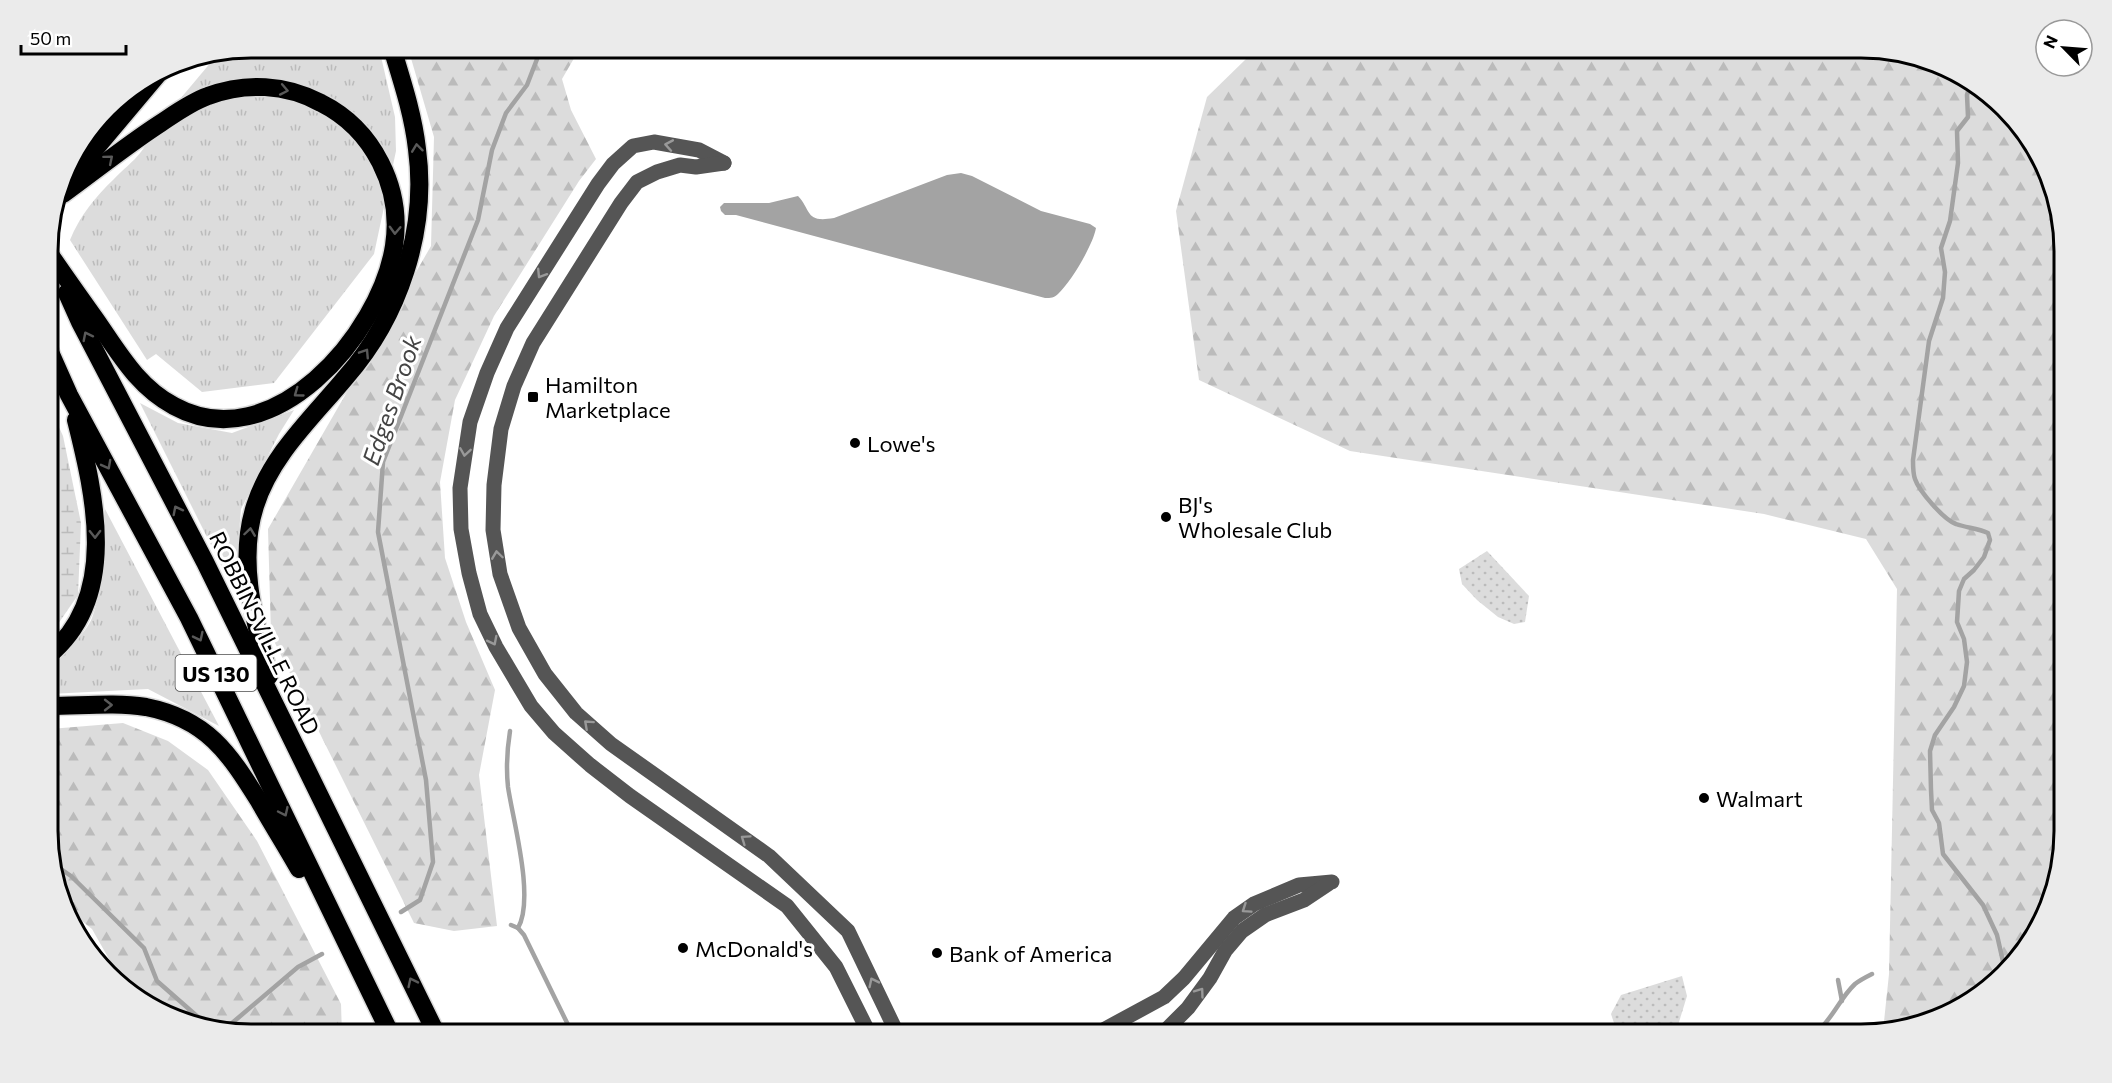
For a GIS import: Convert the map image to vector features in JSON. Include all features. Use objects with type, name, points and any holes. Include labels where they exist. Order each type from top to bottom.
[{"type":"highway","points":[[277,713],[252,602],[247,565],[249,532],[255,506],[266,478],[279,457],[359,362],[387,317],[403,277],[412,247],[417,215],[418,151],[412,116],[395,59]]},
{"type":"highway","points":[[59,267],[124,363],[150,390],[175,407],[191,413],[208,418],[238,419],[266,412],[284,402],[311,383],[335,360],[360,327],[374,302],[388,269],[394,246],[396,224],[393,200],[380,162],[369,143],[355,127],[328,106],[302,94],[281,89],[237,88],[201,99],[120,150],[69,191]]},
{"type":"highway","points":[[72,180],[85,161],[144,91]]},
{"type":"highway","name":"ROBBINSVILLE ROAD","points":[[59,274],[80,322],[205,562],[277,713],[432,1024]]},
{"type":"highway","name":"US 130","points":[[59,372],[189,618],[386,1024]]},
{"type":"highway","points":[[58,646],[79,621],[87,602],[93,581],[96,555],[89,477],[69,395]]},
{"type":"highway","points":[[58,706],[144,707],[163,711],[185,720],[205,732],[235,762],[353,957]]},
{"type":"street","points":[[864,1024],[836,967],[787,906],[630,796],[554,733],[531,706],[495,647],[474,594],[461,529],[460,488],[470,422],[487,373],[507,328],[598,184],[613,164],[633,146],[654,142],[699,150],[724,163],[696,167],[680,165],[657,172],[637,182],[621,203],[533,343],[514,386],[501,429],[494,486],[493,530],[500,574],[519,628],[545,674],[576,713],[611,744],[769,856],[848,931],[893,1024]]},
{"type":"street","points":[[1114,1024],[1164,997],[1184,978],[1234,918],[1254,903],[1299,885],[1332,882],[1304,900],[1265,915],[1242,931],[1225,951],[1210,978],[1188,1008],[1172,1024]]},
{"type":"green space","points":[[239,59],[382,59],[395,117],[396,151],[374,254],[274,383],[202,392],[156,354],[147,360],[70,240],[83,215],[107,186],[139,154],[149,136],[210,63]]},
{"type":"green space","points":[[411,59],[574,59],[562,79],[571,110],[596,159],[579,181],[494,316],[455,400],[440,482],[445,558],[466,622],[495,690],[479,775],[497,926],[454,931],[414,923],[271,635],[268,529],[431,246],[434,137]]},
{"type":"green space","points":[[1246,59],[1873,59],[1898,62],[1946,78],[1978,98],[2014,134],[2039,178],[2052,226],[2054,252],[2054,831],[2050,869],[2034,917],[2006,959],[1988,977],[1946,1005],[1898,1021],[1884,1023],[1889,974],[1897,589],[1866,539],[1764,514],[1350,451],[1199,380],[1176,211],[1207,97]]},
{"type":"green space","points":[[140,403],[178,423],[232,433],[294,410],[279,434],[241,509],[234,591]]},
{"type":"green space","points":[[59,426],[63,436],[81,523],[78,595],[58,623]]},
{"type":"green space","points":[[105,509],[219,726],[148,689],[58,694],[58,658],[85,630],[92,618],[103,564]]},
{"type":"green space","points":[[1487,551],[1529,596],[1525,622],[1514,624],[1498,617],[1462,584],[1459,569]]},
{"type":"green space","points":[[123,723],[168,741],[208,770],[257,841],[341,1004],[342,1024],[226,1023],[202,1018],[155,999],[115,968],[92,929],[80,919],[65,881],[58,831],[58,728]]},
{"type":"green space","points":[[1682,976],[1687,996],[1678,1024],[1614,1024],[1611,1014],[1621,995]]},
{"type":"shaded area","points":[[961,173],[972,176],[1041,211],[1090,224],[1096,228],[1081,263],[1057,295],[1045,298],[736,215],[725,215],[720,207],[724,203],[769,203],[798,196],[814,217],[834,218],[947,175]]},
{"type":"waterway","name":"Edges Brook","points":[[401,912],[420,900],[433,862],[426,780],[378,532],[383,462],[478,220],[492,150],[506,113],[527,85],[537,59]]},
{"type":"waterway","points":[[1968,91],[1968,117],[1957,131],[1958,163],[1950,221],[1941,248],[1945,272],[1943,298],[1929,341],[1913,467],[1917,484],[1939,511],[1956,524],[1988,533],[1990,540],[1984,557],[1964,579],[1959,591],[1957,622],[1964,639],[1967,662],[1964,686],[1954,707],[1935,735],[1930,751],[1931,790],[1932,810],[1939,823],[1943,854],[1983,905],[1997,935],[2003,962]]},
{"type":"waterway","points":[[510,731],[507,759],[508,787],[524,879],[523,915],[518,928]]},
{"type":"waterway","points":[[63,870],[144,948],[157,981],[197,1016]]},
{"type":"waterway","points":[[511,925],[518,928],[524,935],[568,1024]]},
{"type":"waterway","name":"Edges Brook","points":[[232,1023],[298,967],[322,954]]},
{"type":"waterway","points":[[1824,1024],[1849,990],[1872,974]]},
{"type":"waterway","points":[[1838,980],[1842,1001]]},
{"type":"place","name":"Hamilton Marketplace","points":[[533,397]]},
{"type":"place","name":"Lowe's","points":[[855,443]]},
{"type":"place","name":"BJ's Wholesale Club","points":[[1166,517]]},
{"type":"place","name":"Walmart","points":[[1704,798]]},
{"type":"place","name":"McDonald's","points":[[683,948]]},
{"type":"place","name":"Bank of America","points":[[937,953]]}]
